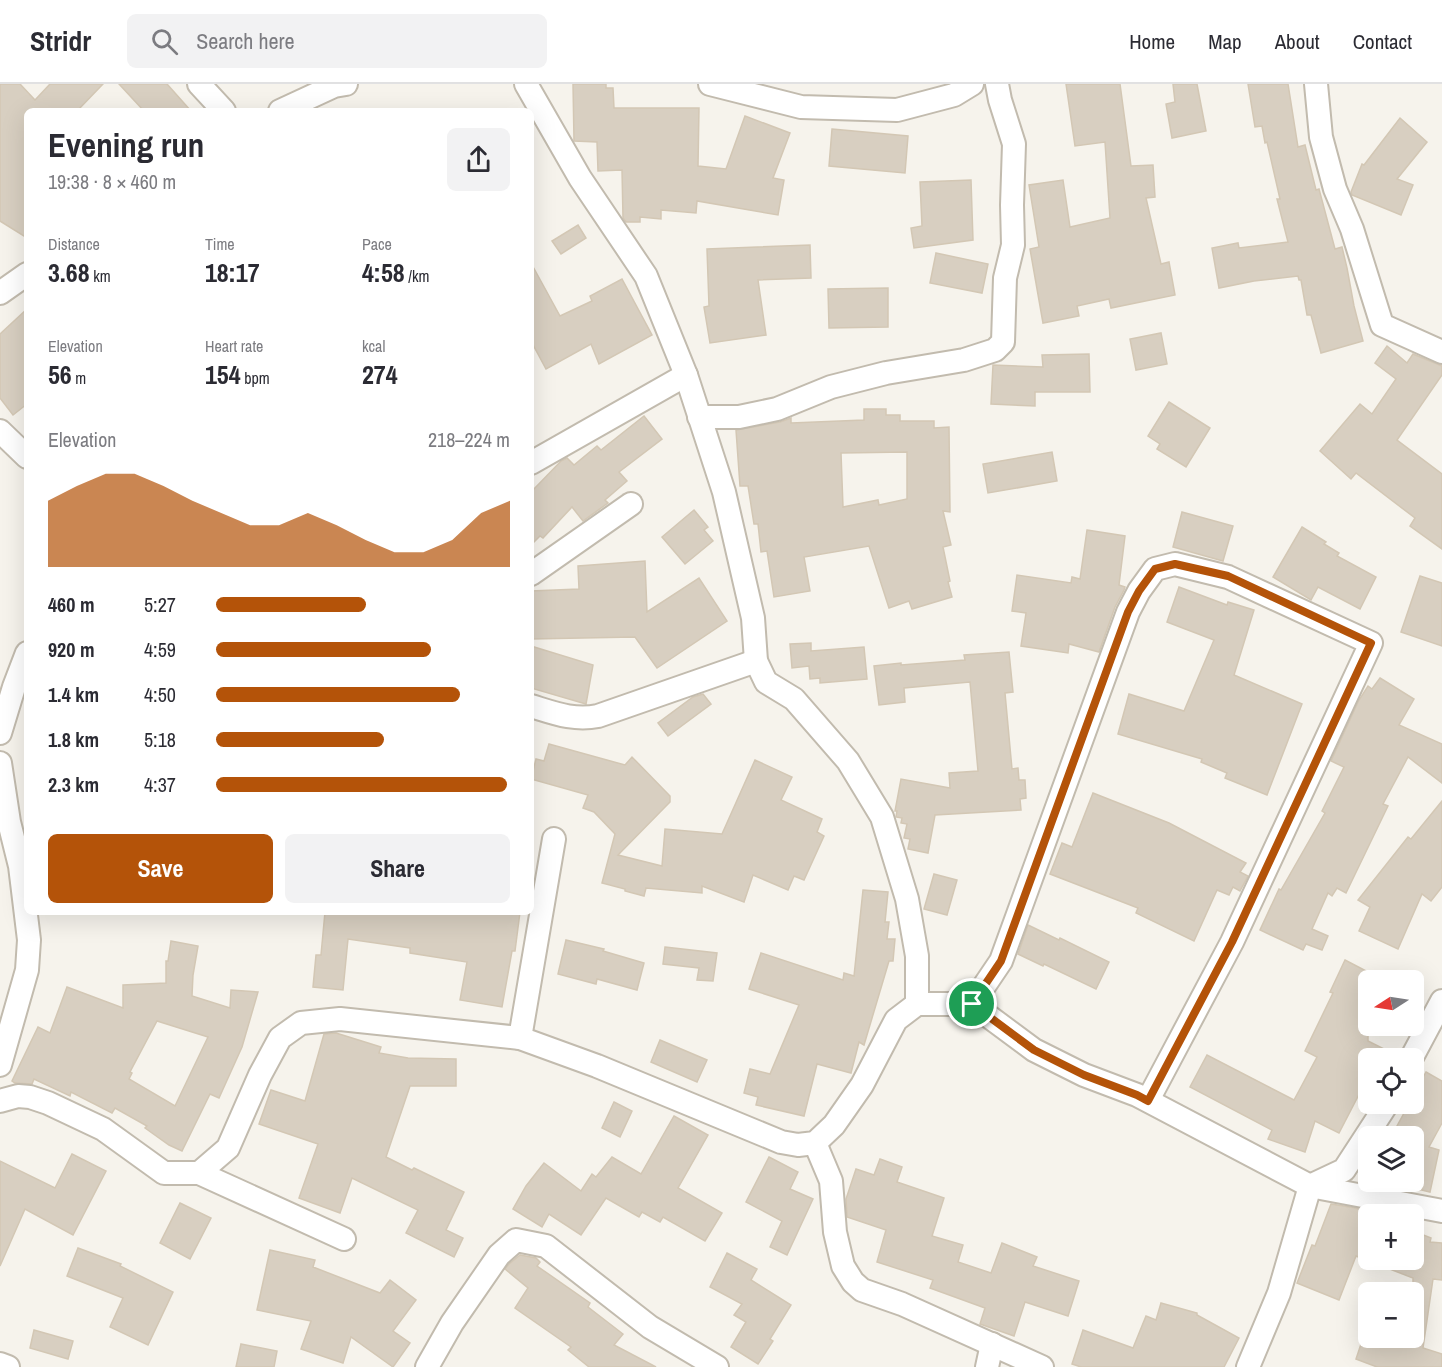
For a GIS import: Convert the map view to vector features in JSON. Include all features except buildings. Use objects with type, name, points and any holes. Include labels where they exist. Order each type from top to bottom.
[{"type":"street","points":[[199,84],[221,108]]},
{"type":"street","points":[[286,108],[334,86],[346,84]]},
{"type":"street","points":[[526,84],[580,178],[646,276],[686,375],[724,492],[753,618],[756,661],[766,682],[794,699],[848,761],[882,818],[907,899],[916,956],[917,1004]]},
{"type":"street","points":[[710,84],[801,107],[897,110],[954,95],[972,84]]},
{"type":"street","points":[[699,417],[739,417],[777,409],[831,387],[886,373],[964,360],[994,350],[1003,342],[1005,278],[1013,245],[1014,144],[997,84]]},
{"type":"street","points":[[1316,84],[1321,137],[1335,189],[1352,229],[1382,325],[1442,352]]},
{"type":"street","points":[[0,293],[24,276]]},
{"type":"street","points":[[534,461],[686,375]]},
{"type":"street","points":[[0,431],[24,454]]},
{"type":"street","points":[[534,572],[631,504]]},
{"type":"street","points":[[972,1004],[1001,961],[1128,612],[1139,591],[1155,569],[1175,564],[1228,576],[1371,643],[1232,942],[1148,1101]]},
{"type":"street","points":[[534,707],[569,717],[598,716],[756,661]]},
{"type":"street","points":[[0,733],[24,662]]},
{"type":"street","points":[[0,763],[24,899]]},
{"type":"street","points":[[520,1038],[554,839]]},
{"type":"street","points":[[0,1065],[27,970],[29,940],[26,915]]},
{"type":"street","points":[[1417,1048],[1442,1001]]},
{"type":"street","points":[[199,1173],[228,1148],[279,1038],[301,1023],[340,1019],[520,1038],[597,1066],[781,1142],[798,1145],[815,1143],[834,1125],[862,1085],[896,1020],[917,1004],[972,1004],[1034,1050],[1084,1075],[1137,1095],[1310,1186],[1442,1211]]},
{"type":"street","points":[[0,1101],[18,1096],[48,1103],[103,1129],[164,1173],[199,1173],[344,1239]]},
{"type":"street","points":[[1248,1367],[1279,1293],[1310,1186],[1344,1170],[1380,1114]]},
{"type":"street","points":[[815,1143],[831,1180],[835,1232],[843,1266],[853,1282],[862,1290],[902,1304],[1042,1367]]},
{"type":"street","points":[[427,1367],[452,1323],[499,1255],[516,1240],[546,1246],[650,1327],[717,1367]]},
{"type":"street","points":[[987,1367],[992,1344]]},
{"type":"street","points":[[0,1364],[8,1367]]},
{"type":"route","points":[[1175,564],[1228,576],[1371,643],[1232,942],[1148,1101],[1084,1075],[1034,1050],[972,1004],[1001,961],[1128,612],[1139,591],[1155,569],[1175,564]]}]
